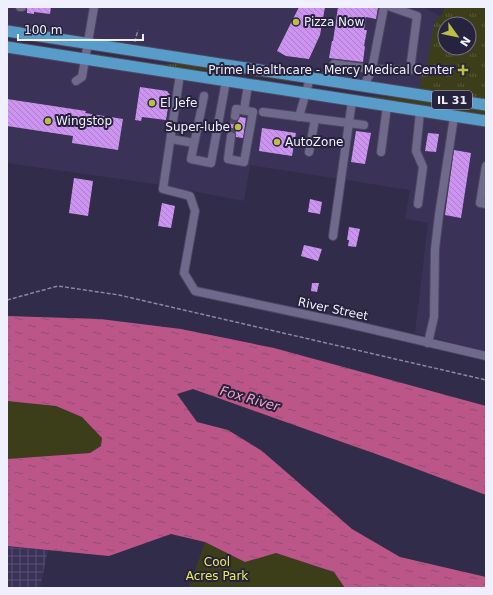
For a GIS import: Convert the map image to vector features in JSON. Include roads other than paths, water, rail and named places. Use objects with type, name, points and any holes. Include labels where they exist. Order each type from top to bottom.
[{"type":"main road","name":"IL 31","points":[[7,31],[486,105]]},
{"type":"main road","points":[[7,47],[486,122]]},
{"type":"street","points":[[76,81],[82,76],[94,7]]},
{"type":"street","points":[[364,86],[372,69],[384,7]]},
{"type":"street","points":[[334,64],[372,69],[410,70],[417,16],[390,7]]},
{"type":"street","points":[[180,74],[170,139],[194,143]]},
{"type":"street","points":[[299,117],[310,78]]},
{"type":"street","points":[[204,96],[191,159],[211,163],[226,81]]},
{"type":"street","points":[[234,136],[228,160],[244,162],[253,112],[240,113],[248,85]]},
{"type":"street","points":[[333,236],[352,101]]},
{"type":"street","points":[[380,152],[387,106]]},
{"type":"street","points":[[263,112],[364,125]]},
{"type":"street","points":[[418,204],[423,167],[416,151],[420,112]]},
{"type":"street","points":[[428,342],[434,317],[435,249],[454,117]]},
{"type":"street","points":[[309,152],[315,119]]},
{"type":"street","name":"River Street","points":[[170,139],[163,189],[190,196],[195,211],[184,273],[195,291],[341,322],[486,356]]},
{"type":"street","points":[[486,166],[480,203],[486,204]]},
{"type":"water","name":"Fox River","points":[[7,316],[100,319],[181,329],[274,348],[486,406],[486,495],[193,389],[177,394],[197,422],[228,430],[262,451],[352,529],[400,557],[486,577],[486,588],[345,588],[334,572],[276,553],[245,562],[205,542],[171,534],[109,556],[7,546],[7,459],[90,453],[101,446],[102,438],[82,417],[56,406],[7,401]]},
{"type":"tunnel","points":[[231,136],[235,116]]},
{"type":"place","name":"Pizza Now","points":[[296,22]]},
{"type":"place","name":"Prime Healthcare - Mercy Medical Center","points":[[463,70]]},
{"type":"place","name":"El Jefe","points":[[152,103]]},
{"type":"place","name":"Wingstop","points":[[48,121]]},
{"type":"place","name":"Super-lube","points":[[238,127]]},
{"type":"place","name":"AutoZone","points":[[277,142]]},
{"type":"park label","name":"Cool Acres Park","points":[[217,569]]}]
